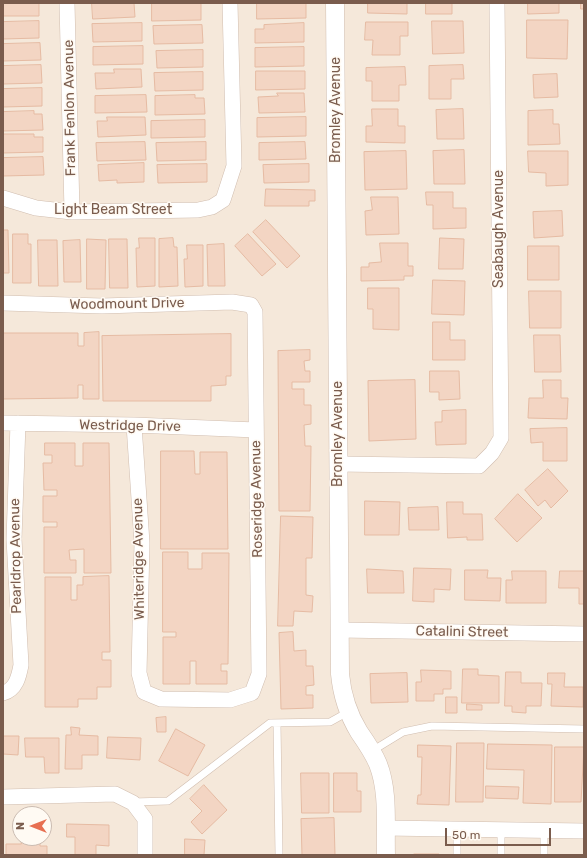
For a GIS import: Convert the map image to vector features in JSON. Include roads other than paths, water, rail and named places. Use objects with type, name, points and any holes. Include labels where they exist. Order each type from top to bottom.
[{"type":"street","name":"Frank Fenlon Avenue","points":[[67,3],[72,212]]},
{"type":"street","name":"Light Beam Street","points":[[3,198],[36,208],[72,212],[198,210],[212,207],[223,200],[234,166],[230,3]]},
{"type":"street","name":"Bromley Avenue","points":[[336,3],[338,464],[341,680],[342,692],[348,712],[372,751],[382,775],[385,802],[386,855]]},
{"type":"street","name":"Seabaugh Avenue","points":[[338,464],[479,466],[492,453],[501,438],[497,3]]},
{"type":"street","name":"Woodmount Drive","points":[[3,303],[102,306],[232,302],[251,305]]},
{"type":"street","name":"Roseridge Avenue","points":[[251,305],[255,312],[259,674],[252,693]]},
{"type":"street","name":"Westridge Drive","points":[[3,423],[134,425],[256,430]]},
{"type":"street","name":"Pearldrop Avenue","points":[[8,690],[19,676],[21,664],[14,539],[18,423]]},
{"type":"street","name":"Whiteridge Avenue","points":[[134,425],[142,543],[139,673],[144,692],[161,699],[230,700],[252,693]]},
{"type":"street","name":"Catalini Street","points":[[340,630],[584,634]]},
{"type":"street","points":[[3,797],[115,794],[133,802],[145,819],[144,855]]},
{"type":"street","points":[[386,828],[584,831]]},
{"type":"lane","points":[[133,802],[168,801],[270,723],[330,722],[348,712]]},
{"type":"lane","points":[[277,723],[279,855]]},
{"type":"lane","points":[[372,751],[403,732],[432,726],[584,729]]},
{"type":"lane","points":[[457,830],[457,855]]},
{"type":"lane","points":[[501,830],[501,855]]},
{"type":"lane","points":[[544,831],[544,855]]}]
